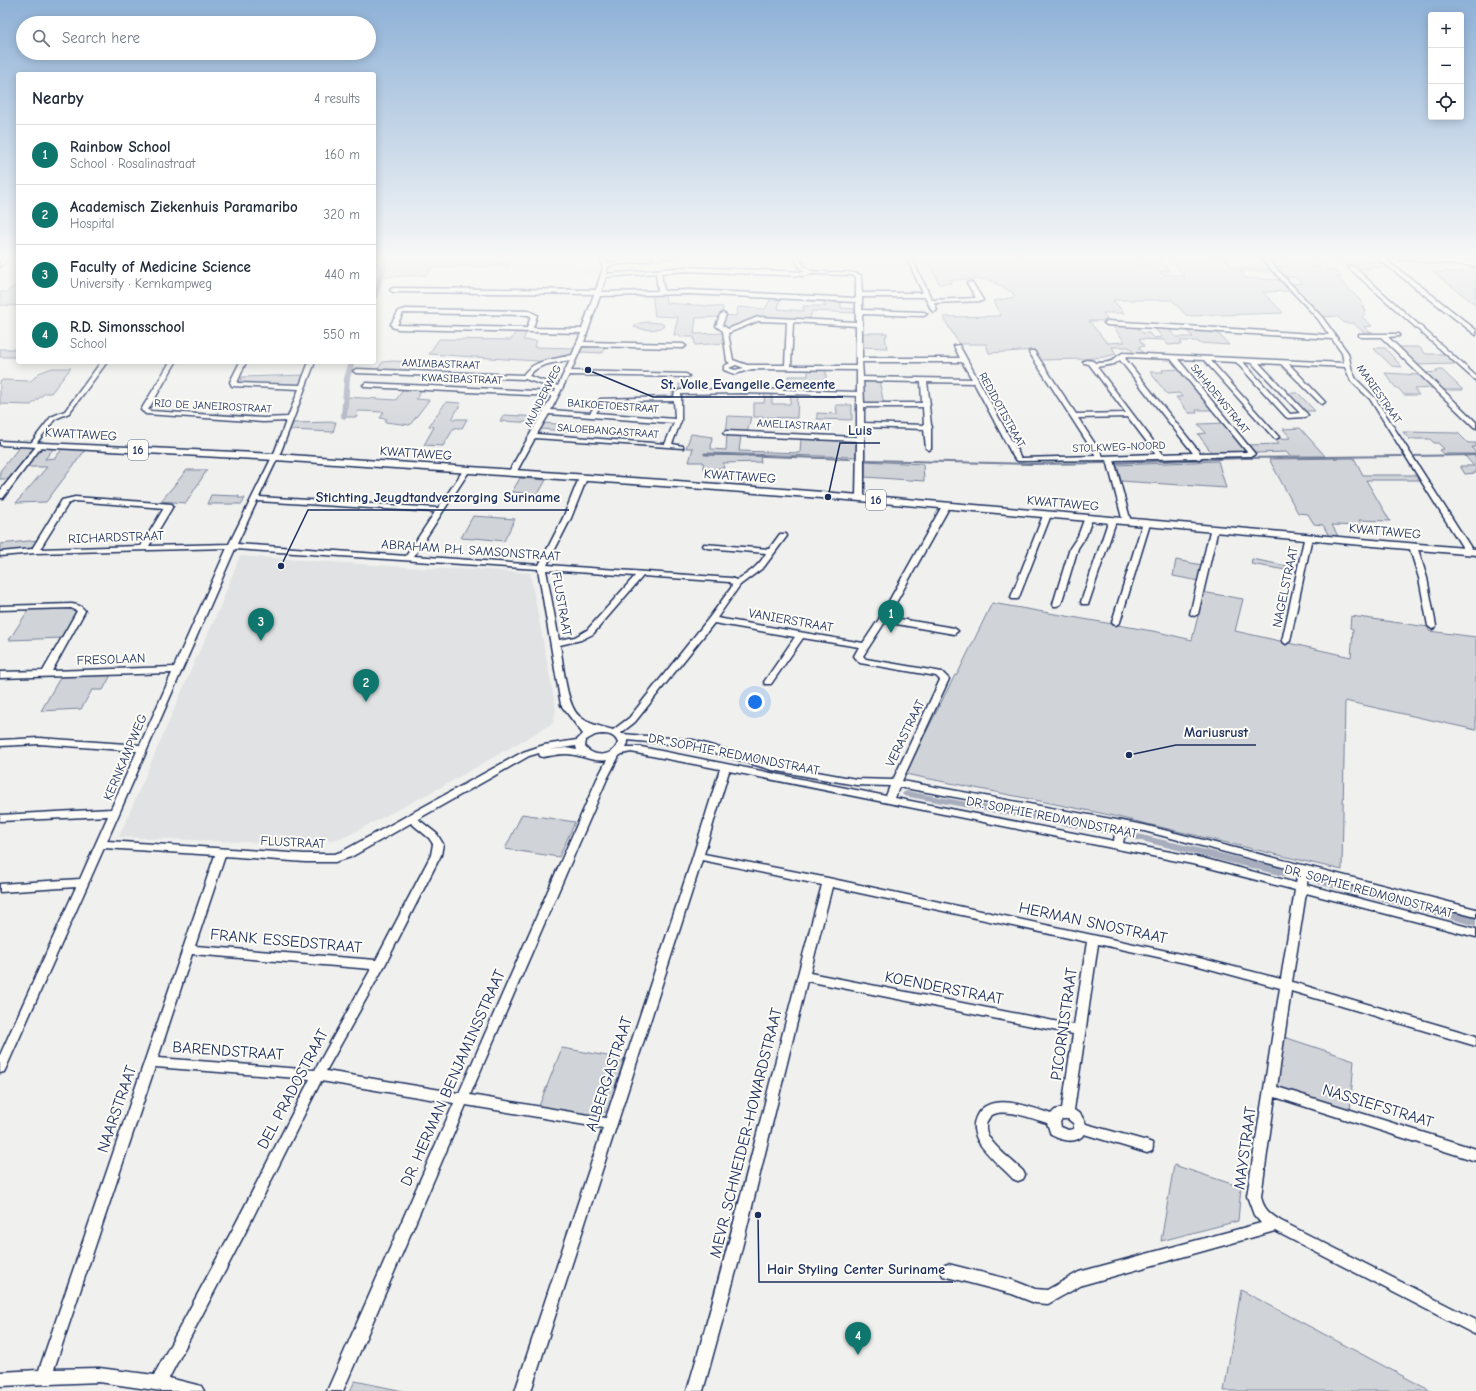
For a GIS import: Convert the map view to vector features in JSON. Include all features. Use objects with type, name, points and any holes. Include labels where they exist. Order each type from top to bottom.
[{"type":"main road","name":"KWATTAWEG","points":[[1,444],[275,457],[860,498],[1472,552]]},
{"type":"street","points":[[395,322],[394,326],[585,332]]},
{"type":"street","points":[[529,330],[532,322]]},
{"type":"street","name":"MUNDERWEG","points":[[512,473],[559,391],[588,322]]},
{"type":"street","points":[[720,322],[719,326],[726,330],[749,322]]},
{"type":"street","points":[[788,366],[790,322]]},
{"type":"street","points":[[811,322],[859,324],[859,360],[862,405],[860,498]]},
{"type":"street","name":"MARIESTRAAT","points":[[1323,322],[1345,353],[1347,365],[1354,380],[1372,398],[1472,552]]},
{"type":"street","points":[[1412,322],[1476,380]]},
{"type":"street","points":[[1461,322],[1476,334]]},
{"type":"street","points":[[1107,323],[1333,337]]},
{"type":"street","points":[[726,330],[730,361],[734,364],[752,368]]},
{"type":"street","points":[[1361,335],[1397,335]]},
{"type":"street","points":[[1383,335],[1476,426]]},
{"type":"street","points":[[580,344],[682,346]]},
{"type":"street","name":"REDIDOTISTRAAT","points":[[957,346],[1017,458],[1020,460]]},
{"type":"street","points":[[1032,352],[1101,458]]},
{"type":"street","points":[[1120,356],[1236,359],[1347,365]]},
{"type":"street","points":[[1094,365],[1116,362],[1120,356]]},
{"type":"street","points":[[1120,356],[1199,457]]},
{"type":"street","points":[[525,377],[531,369],[537,365],[573,357]]},
{"type":"street","name":"SAHADEWSTRAAT","points":[[1173,357],[1252,453]]},
{"type":"street","points":[[1205,358],[1276,437]]},
{"type":"street","points":[[1236,359],[1288,416],[1305,415],[1253,360]]},
{"type":"street","points":[[859,360],[964,360]]},
{"type":"street","points":[[1086,362],[1091,362],[1094,365],[1161,456]]},
{"type":"street","points":[[1283,362],[1322,402]]},
{"type":"street","points":[[0,496],[37,445],[53,418],[67,412],[103,364]]},
{"type":"street","name":"RIO DE JANEIROSTRAAT","points":[[172,364],[144,410],[148,413],[253,419],[290,419]]},
{"type":"street","points":[[242,364],[233,382],[234,385],[302,387]]},
{"type":"street","name":"KERNKAMPWEG","points":[[0,1068],[101,844],[232,546],[275,457],[311,364]]},
{"type":"street","points":[[734,364],[726,367],[726,369],[735,372],[752,368],[788,366],[860,368]]},
{"type":"street","name":"AMIMBASTRAAT","points":[[356,371],[525,377],[534,379],[559,391]]},
{"type":"street","points":[[567,373],[686,376]]},
{"type":"street","points":[[861,379],[975,381]]},
{"type":"street","points":[[924,381],[927,405],[929,448]]},
{"type":"street","name":"KWASIBASTRAAT","points":[[366,385],[559,391]]},
{"type":"street","points":[[668,446],[678,420],[677,393],[680,392],[861,394]]},
{"type":"street","points":[[592,415],[602,400],[677,400]]},
{"type":"street","points":[[862,405],[927,405]]},
{"type":"street","name":"BAIKOETOESTRAAT","points":[[547,412],[678,420]]},
{"type":"street","points":[[1073,416],[1130,415]]},
{"type":"street","points":[[861,425],[928,427]]},
{"type":"street","name":"AMELIASTRAAT","points":[[726,433],[861,439]]},
{"type":"street","name":"SALOEBANGASTRAAT","points":[[534,436],[681,447]]},
{"type":"street","name":"STOLKWEG-NOORD","points":[[1020,460],[1161,456],[1199,457],[1251,455],[1252,453]]},
{"type":"street","points":[[1110,458],[1127,522]]},
{"type":"street","points":[[408,557],[466,470]]},
{"type":"street","name":"FLUSTRAAT","points":[[583,478],[567,518],[542,567],[566,705],[588,734]]},
{"type":"street","points":[[35,551],[64,502],[75,499],[169,506],[144,548]]},
{"type":"street","points":[[254,499],[438,510]]},
{"type":"street","points":[[866,646],[883,619],[946,506]]},
{"type":"street","points":[[1015,597],[1048,515]]},
{"type":"street","points":[[1057,604],[1074,548],[1082,536],[1088,519]]},
{"type":"street","points":[[1085,602],[1112,521]]},
{"type":"street","points":[[1116,622],[1146,524]]},
{"type":"street","points":[[1194,614],[1214,529]]},
{"type":"street","points":[[617,735],[632,720],[712,620],[734,582],[753,573],[771,553],[783,536]]},
{"type":"street","name":"NAGELSTRAAT","points":[[1286,641],[1308,538]]},
{"type":"street","name":"ABRAHAM P.H. SAMSONSTRAAT","points":[[232,546],[408,557],[734,582]]},
{"type":"street","name":"RICHARDSTRAAT","points":[[0,554],[35,551],[232,546]]},
{"type":"street","points":[[706,546],[771,551]]},
{"type":"street","points":[[1413,546],[1423,578],[1432,626]]},
{"type":"street","points":[[555,643],[584,637],[641,574]]},
{"type":"street","name":"FRESOLAAN","points":[[0,608],[72,606],[78,608],[81,612],[46,674]]},
{"type":"street","points":[[883,619],[954,631]]},
{"type":"street","name":"VANIERSTRAAT","points":[[712,620],[866,646]]},
{"type":"street","points":[[768,682],[801,634]]},
{"type":"street","name":"VERASTRAAT","points":[[866,646],[858,656],[863,661],[939,674],[945,679],[896,783],[890,799]]},
{"type":"street","name":"FRESOLAAN","points":[[0,675],[177,670]]},
{"type":"street","points":[[574,717],[601,731],[617,735],[623,743],[617,752],[605,757],[591,756]]},
{"type":"street","points":[[601,731],[588,734],[581,742],[581,749],[602,766],[602,778]]},
{"type":"street","name":"DR. SOPHIE REDMONDSTRAAT","points":[[617,735],[692,743],[772,767],[856,782],[896,783],[1122,824],[1304,868],[1476,913]]},
{"type":"street","points":[[0,743],[39,741],[142,748]]},
{"type":"street","name":"FLUSTRAAT","points":[[101,844],[305,858],[335,858],[347,854],[526,754],[544,748],[581,742]]},
{"type":"street","name":"DR. SOPHIE REDMONDSTRAAT","points":[[617,752],[635,749],[725,768],[1118,844],[1202,862],[1476,933]]},
{"type":"street","name":"FLUSTRAAT","points":[[509,764],[542,754],[557,752],[573,751],[591,756]]},
{"type":"street","name":"DR. HERMAN BENJAMINSSTRAAT","points":[[335,1391],[602,778],[617,752]]},
{"type":"street","name":"ALBERGASTRAAT","points":[[523,1391],[698,856],[725,768]]},
{"type":"street","points":[[0,818],[115,812]]},
{"type":"street","name":"DEL PRADOSTRAAT","points":[[158,1383],[240,1229],[318,1075],[379,965],[436,855],[438,844],[433,836],[411,818]]},
{"type":"street","points":[[1118,844],[1122,824]]},
{"type":"street","name":"NAARSTRAAT","points":[[44,1377],[190,950],[221,852]]},
{"type":"street","name":"HERMAN SNOSTRAAT","points":[[698,856],[828,882],[1199,962],[1286,985],[1476,1041]]},
{"type":"street","name":"MAYSTRAAT","points":[[1304,868],[1254,1196],[1257,1208],[1261,1216],[1276,1225],[1476,1328]]},
{"type":"street","name":"MEVR. SCHNEIDER-HOWARDSTRAAT","points":[[695,1391],[719,1312],[802,976],[828,882]]},
{"type":"street","points":[[0,888],[83,883]]},
{"type":"street","name":"PICORNISTRAAT","points":[[1067,1114],[1093,939]]},
{"type":"street","name":"FRANK ESSEDSTRAAT","points":[[190,950],[379,965]]},
{"type":"street","name":"KOENDERSTRAAT","points":[[802,976],[1080,1031]]},
{"type":"street","name":"BARENDSTRAAT","points":[[151,1062],[318,1075],[611,1124]]},
{"type":"street","name":"NASSIEFSTRAAT","points":[[1271,1090],[1476,1155]]},
{"type":"street","points":[[1018,1175],[981,1135],[980,1123],[984,1113],[990,1108],[1006,1107],[1054,1120]]},
{"type":"street","points":[[1059,1114],[1067,1114],[1076,1118],[1079,1121],[1081,1128],[1077,1134],[1069,1136],[1064,1135],[1056,1131],[1053,1123],[1054,1120],[1059,1114]]},
{"type":"street","points":[[1081,1128],[1147,1147]]},
{"type":"street","points":[[948,1271],[1012,1287],[1035,1296],[1048,1297],[1079,1279],[1276,1225]]},
{"type":"street","points":[[0,1379],[99,1375],[158,1383],[196,1391]]},
{"type":"shaded area","points":[[677,322],[696,322],[694,334],[723,333],[726,343],[695,345],[694,337],[680,337],[680,335],[674,335]]},
{"type":"shaded area","points":[[721,322],[745,322],[726,328],[720,325]]},
{"type":"shaded area","points":[[946,322],[1090,322],[1107,343],[1125,342],[1111,324],[1135,325],[1142,333],[1149,333],[1153,338],[1162,337],[1153,326],[1168,328],[1176,337],[1193,337],[1186,329],[1215,330],[1229,345],[1199,343],[1197,341],[1180,341],[1182,344],[1168,345],[1164,340],[1139,339],[1144,346],[1138,347],[1145,355],[1135,355],[1129,347],[1112,347],[1116,354],[1104,357],[1040,360],[1035,350],[989,353],[986,344],[959,344]]},
{"type":"shaded area","points":[[1343,322],[1367,322],[1372,326],[1364,327],[1372,334],[1366,334],[1353,323]]},
{"type":"shaded area","points":[[639,323],[661,323],[664,325],[654,330],[645,330],[634,327]]},
{"type":"shaded area","points":[[516,331],[527,331],[523,340],[537,341],[534,347],[575,348],[571,357],[552,362],[429,354],[439,339],[511,340]]},
{"type":"shaded area","points":[[861,333],[887,333],[887,336],[885,336],[887,348],[861,347]]},
{"type":"shaded area","points":[[606,345],[602,353],[579,352],[582,346]]},
{"type":"shaded area","points":[[1397,347],[1419,347],[1426,354],[1446,354],[1457,364],[1414,365]]},
{"type":"shaded area","points":[[1373,348],[1385,348],[1402,367],[1392,366]]},
{"type":"shaded area","points":[[0,349],[16,349],[15,357],[0,357]]},
{"type":"shaded area","points":[[383,362],[413,362],[407,371],[377,370]]},
{"type":"shaded area","points":[[52,368],[71,368],[51,393],[45,393],[31,405],[0,404],[0,382],[2,380],[31,381],[39,373]]},
{"type":"shaded area","points":[[808,368],[826,368],[826,384],[796,383],[795,391],[778,391],[779,383],[788,383],[788,376],[808,376]]},
{"type":"shaded area","points":[[1182,369],[1216,410],[1196,410],[1197,413],[1189,413],[1176,397],[1182,397],[1179,393],[1167,394],[1150,372],[1163,372],[1162,370]]},
{"type":"shaded area","points":[[1436,370],[1442,370],[1463,390],[1441,390],[1423,373],[1438,372]]},
{"type":"shaded area","points":[[1385,373],[1419,375],[1433,388],[1414,389],[1419,395],[1404,395],[1398,388],[1396,388]]},
{"type":"shaded area","points":[[305,375],[300,385],[293,386],[240,384],[242,377]]},
{"type":"shaded area","points":[[866,380],[879,380],[884,404],[863,402],[863,382]]},
{"type":"shaded area","points":[[679,384],[701,384],[702,390],[686,390],[675,397],[672,397],[672,390],[679,389]]},
{"type":"shaded area","points":[[404,388],[422,389],[416,399],[429,400],[410,425],[385,422],[387,419],[380,418],[384,412],[358,411],[357,417],[345,417],[347,397],[396,400]]},
{"type":"shaded area","points":[[765,392],[772,393],[772,404],[790,404],[791,393],[798,393],[797,418],[754,417],[754,403],[764,403]]},
{"type":"shaded area","points":[[1286,393],[1298,393],[1315,411],[1303,411]]},
{"type":"shaded area","points":[[446,402],[461,403],[452,419],[467,419],[462,428],[454,428],[443,446],[424,445],[434,427],[429,426]]},
{"type":"shaded area","points":[[836,405],[852,405],[852,420],[817,419],[817,413],[837,414]]},
{"type":"shaded area","points":[[504,415],[541,417],[538,423],[500,421]]},
{"type":"shaded area","points":[[728,416],[751,417],[747,433],[726,432]]},
{"type":"shaded area","points":[[336,422],[333,432],[290,430],[293,423]]},
{"type":"shaded area","points":[[544,423],[570,425],[568,431],[540,429]]},
{"type":"shaded area","points":[[1227,423],[1253,454],[1214,456],[1198,434],[1206,433],[1198,424]]},
{"type":"shaded area","points":[[1300,428],[1325,456],[1290,456],[1286,452],[1255,453],[1249,445],[1279,444],[1275,439],[1291,438],[1283,429]]},
{"type":"shaded area","points":[[1403,432],[1458,433],[1468,443],[1476,443],[1476,447],[1472,447],[1476,454],[1443,454],[1439,450],[1444,449],[1438,443],[1434,443],[1430,439],[1409,439]]},
{"type":"shaded area","points":[[691,434],[712,437],[711,449],[726,450],[727,434],[741,435],[739,451],[800,453],[801,438],[856,440],[857,457],[704,453],[704,455],[760,456],[761,462],[723,463],[724,468],[704,469],[703,462],[689,462],[693,448],[686,448]]},
{"type":"shaded area","points":[[21,445],[36,446],[10,479],[0,479],[0,471]]},
{"type":"shaded area","points":[[40,448],[54,448],[45,459],[55,458],[63,448],[86,449],[46,502],[16,503],[47,467],[24,467]]},
{"type":"shaded area","points":[[1474,455],[1476,458],[1476,473],[1465,474],[1460,466],[1474,466],[1465,456]]},
{"type":"shaded area","points":[[1354,458],[1363,475],[1418,475],[1421,480],[1366,480],[1390,521],[1359,520],[1363,526],[1332,525],[1338,536],[1329,536],[1323,525],[1314,524],[1308,514],[1298,513],[1269,459]]},
{"type":"shaded area","points":[[865,461],[923,464],[924,481],[865,477]]},
{"type":"shaded area","points":[[1218,461],[1226,488],[1121,481],[1117,465]]},
{"type":"shaded area","points":[[187,470],[207,470],[186,503],[161,501]]},
{"type":"shaded area","points":[[520,478],[546,480],[538,494],[512,492]]},
{"type":"shaded area","points":[[211,495],[239,496],[238,498],[245,498],[242,504],[207,504]]},
{"type":"shaded area","points":[[473,516],[515,519],[504,541],[461,538]]},
{"type":"shaded area","points":[[38,540],[32,549],[28,551],[0,553],[0,544]]},
{"type":"shaded area","points":[[240,556],[420,568],[475,569],[530,573],[556,709],[553,723],[445,785],[347,836],[332,840],[299,840],[293,844],[119,837],[197,656],[215,619]]},
{"type":"shaded area","points":[[1252,559],[1297,568],[1297,572],[1251,564]]},
{"type":"shaded area","points":[[1176,560],[1202,565],[1199,581],[1173,576]]},
{"type":"shaded area","points":[[1202,592],[1243,599],[1235,631],[1351,657],[1353,629],[1350,628],[1351,616],[1428,627],[1429,631],[1476,637],[1476,730],[1345,701],[1342,870],[1105,814],[905,774],[955,675],[957,675],[992,603],[1158,632],[1192,640]]},
{"type":"shaded area","points":[[67,608],[78,612],[63,638],[9,640],[29,609]]},
{"type":"shaded area","points":[[111,675],[103,690],[92,690],[81,709],[41,711],[61,676]]},
{"type":"shaded area","points":[[522,814],[575,822],[559,857],[505,849]]},
{"type":"shaded area","points":[[1284,1037],[1354,1060],[1350,1112],[1279,1089],[1277,1086]]},
{"type":"shaded area","points":[[562,1048],[624,1059],[609,1107],[606,1112],[590,1115],[539,1106]]},
{"type":"shaded area","points":[[1174,1165],[1241,1187],[1238,1221],[1161,1241]]},
{"type":"shaded area","points":[[1241,1290],[1431,1391],[1224,1391]]},
{"type":"shaded area","points":[[355,1381],[403,1391],[350,1391]]},
{"type":"waterway","points":[[344,417],[347,378],[351,364]]},
{"type":"waterway","points":[[705,454],[850,459]]},
{"type":"waterway","points":[[1411,456],[1476,455]]},
{"type":"waterway","points":[[1113,463],[1244,458],[1402,456]]},
{"type":"waterway","points":[[866,460],[1029,464],[1108,463]]},
{"type":"waterway","points":[[907,794],[1110,831]]},
{"type":"waterway","points":[[1129,835],[1283,872]]},
{"type":"waterway","points":[[1318,880],[1476,922]]},
{"type":"place","name":"St. Volle Evangelle Gemeente","points":[[588,370]]},
{"type":"place","name":"Luis","points":[[828,497]]},
{"type":"place","name":"Stichting Jeugdtandverzorging Suriname","points":[[281,566]]},
{"type":"place","name":"Rainbow School","points":[[891,633]]},
{"type":"place","name":"Faculty of Medicine Science","points":[[261,641]]},
{"type":"place","name":"Academisch Ziekenhuis Paramaribo","points":[[366,702]]},
{"type":"place","name":"Mariusrust","points":[[1129,755]]},
{"type":"place","name":"Hair Styling Center Suriname","points":[[758,1215]]},
{"type":"place","name":"R.D. Simonsschool","points":[[858,1355]]}]
